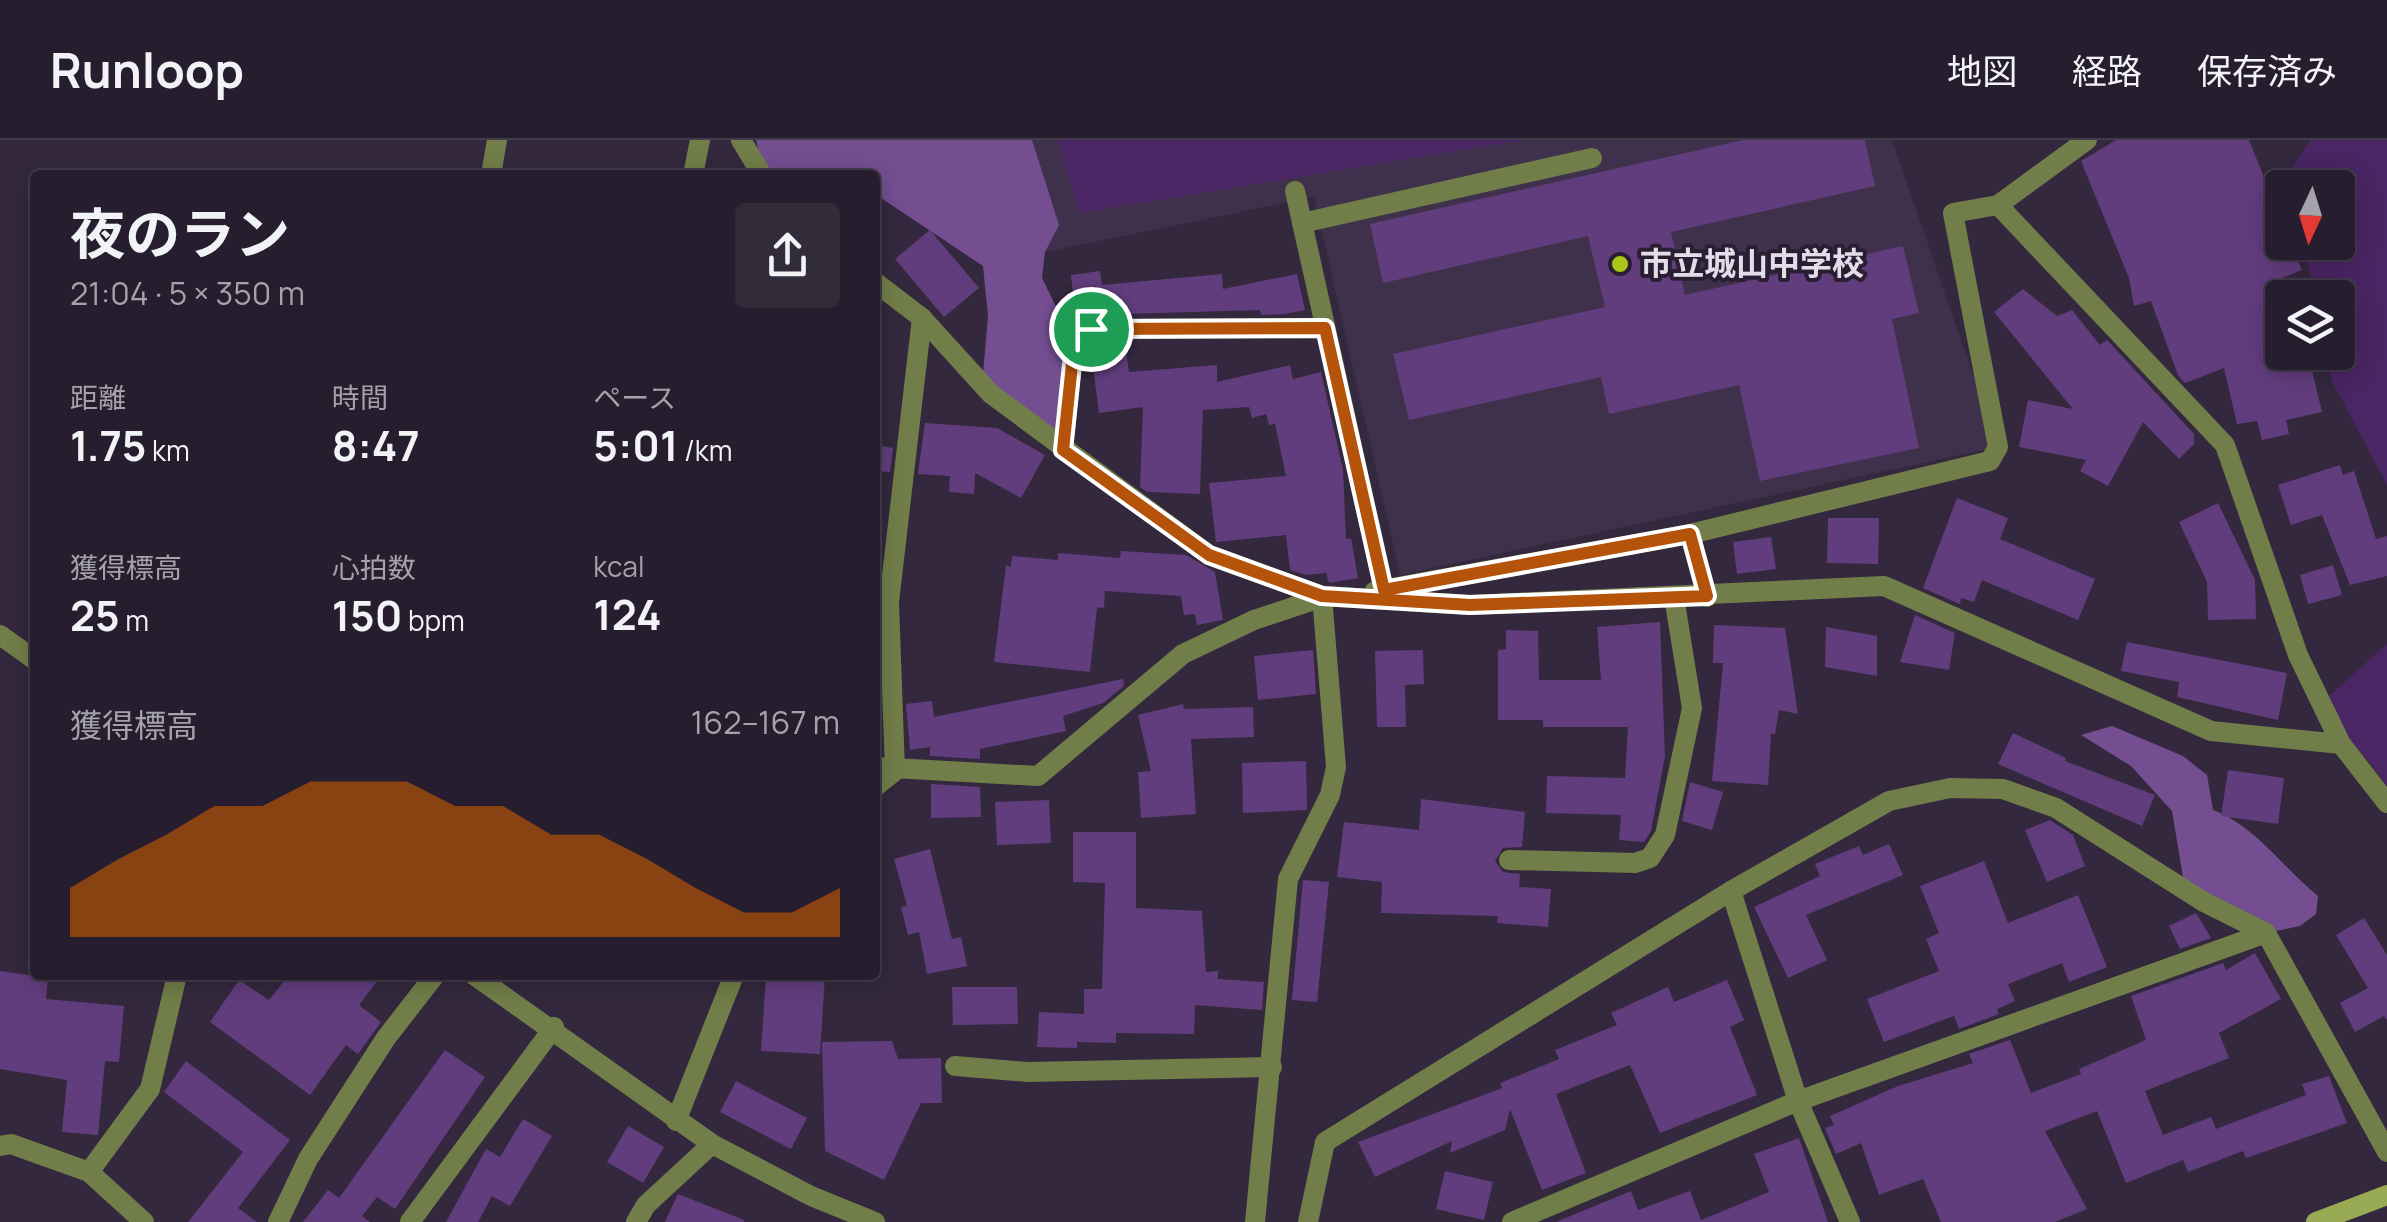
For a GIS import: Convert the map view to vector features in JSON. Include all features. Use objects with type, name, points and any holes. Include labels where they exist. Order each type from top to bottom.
[{"type":"main road","points":[[2316,1222],[2387,1195]]},
{"type":"street","points":[[492,170],[497,140]]},
{"type":"street","points":[[695,170],[700,140]]},
{"type":"street","points":[[741,140],[759,170]]},
{"type":"street","points":[[922,318],[889,602],[885,769],[1038,776],[1183,654],[1254,620],[1322,596],[1384,590],[1690,534],[1990,460],[1998,447],[1953,213],[1998,205],[2087,140]]},
{"type":"street","points":[[1302,223],[1592,158]]},
{"type":"street","points":[[1295,191],[1384,590]]},
{"type":"street","points":[[1998,205],[2226,444],[2298,655],[2341,744],[2387,803]]},
{"type":"street","points":[[880,286],[922,318],[990,394],[1209,555],[1322,596],[1470,605],[1884,586],[2211,732],[2341,744]]},
{"type":"street","points":[[1063,450],[1075,336],[1091,329],[1325,328]]},
{"type":"street","points":[[1690,534],[1707,596]]},
{"type":"street","points":[[1255,1222],[1288,879],[1330,795],[1336,767],[1322,596]]},
{"type":"street","points":[[1509,860],[1635,863],[1650,858],[1664,834],[1692,708],[1674,598]]},
{"type":"street","points":[[0,635],[30,656]]},
{"type":"street","points":[[1308,1222],[1325,1142],[1731,892],[1889,801],[1950,788],[2003,789],[2056,808],[2204,902],[2266,932],[2387,1152]]},
{"type":"street","points":[[1731,892],[1798,1101],[1850,1222]]},
{"type":"street","points":[[1512,1222],[1798,1101],[2266,932]]},
{"type":"street","points":[[90,1172],[150,1089],[176,980]]},
{"type":"street","points":[[278,1222],[308,1160],[386,1038],[430,980]]},
{"type":"street","points":[[485,980],[712,1144],[811,1196],[875,1222]]},
{"type":"street","points":[[676,1120],[732,980]]},
{"type":"street","points":[[410,1222],[554,1027]]},
{"type":"street","points":[[955,1066],[1028,1072],[1272,1067]]},
{"type":"street","points":[[636,1222],[646,1205],[712,1144]]},
{"type":"street","points":[[0,1146],[30,1150],[90,1172],[144,1222]]},
{"type":"shaded area","points":[[756,140],[1032,140],[1059,225],[1045,252],[1042,278],[1066,327],[1063,450],[982,385],[988,316],[983,266],[880,197],[880,170],[763,170]]},
{"type":"shaded area","points":[[825,140],[1892,140],[1998,447],[1400,575],[1314,197],[1045,252]]},
{"type":"shaded area","points":[[1058,140],[1524,140],[1079,213]]},
{"type":"shaded area","points":[[2311,140],[2387,140],[2387,485],[2332,381],[2330,370],[2355,370],[2355,280],[2311,280],[2307,260],[2355,260],[2355,170],[2290,170]]},
{"type":"shaded area","points":[[2387,644],[2387,785],[2321,703]]},
{"type":"shaded area","points":[[2112,726],[2183,756],[2207,775],[2213,810],[2256,837],[2318,896],[2316,914],[2300,926],[2266,933],[2204,902],[2183,877],[2172,811],[2131,766],[2081,735]]},
{"type":"building","points":[[1743,140],[1865,140],[1875,186],[1671,232],[1685,295],[1903,246],[1919,313],[1892,319],[1919,448],[1760,481],[1739,385],[1609,414],[1601,377],[1409,420],[1393,354],[1605,307],[1588,236],[1383,283],[1370,224]]},
{"type":"building","points":[[2116,140],[2249,140],[2265,180],[2265,260],[2298,260],[2302,270],[2282,280],[2265,280],[2265,370],[2312,370],[2322,412],[2286,420],[2289,434],[2262,440],[2257,421],[2237,424],[2224,368],[2185,383],[2178,375],[2151,301],[2134,306],[2129,278],[2081,161]]},
{"type":"building","points":[[930,230],[979,288],[944,317],[895,259]]},
{"type":"building","points":[[1100,271],[1102,285],[1222,274],[1223,289],[1297,274],[1305,310],[1261,315],[1260,310],[1091,315],[1076,321],[1071,275]]},
{"type":"building","points":[[2023,289],[2057,316],[2072,310],[2100,345],[2107,340],[2194,434],[2194,444],[2179,459],[2143,422],[2108,486],[2080,471],[2086,460],[2019,447],[2028,400],[2073,409],[1994,312]]},
{"type":"building","points":[[1125,343],[1129,372],[1217,365],[1217,382],[1290,365],[1293,379],[1321,372],[1343,470],[1346,539],[1351,538],[1358,578],[1329,583],[1326,573],[1306,575],[1290,570],[1286,535],[1216,542],[1209,483],[1286,476],[1275,424],[1269,425],[1266,414],[1252,418],[1249,407],[1203,410],[1200,494],[1147,492],[1140,487],[1143,407],[1099,413],[1090,344]]},
{"type":"building","points":[[925,423],[997,428],[1045,455],[1021,498],[975,473],[974,494],[949,492],[950,476],[918,474]]},
{"type":"building","points":[[880,446],[893,448],[890,472],[880,471]]},
{"type":"building","points":[[2340,465],[2343,475],[2354,471],[2376,539],[2387,536],[2387,576],[2350,585],[2322,515],[2291,525],[2278,485]]},
{"type":"building","points":[[1957,498],[2008,518],[2000,539],[2095,579],[2078,620],[1982,580],[1974,602],[1961,598],[1960,604],[1923,588]]},
{"type":"building","points":[[2218,503],[2255,580],[2256,619],[2208,620],[2207,582],[2179,522]]},
{"type":"building","points":[[1828,518],[1879,518],[1878,564],[1827,563]]},
{"type":"building","points":[[1771,537],[1776,569],[1737,574],[1733,542]]},
{"type":"building","points":[[1121,551],[1186,555],[1215,572],[1223,620],[1197,625],[1195,614],[1184,615],[1181,596],[1105,591],[1104,608],[1097,607],[1090,672],[994,662],[1006,565],[1011,567],[1012,556],[1058,560],[1058,553],[1120,558]]},
{"type":"building","points":[[2333,565],[2342,595],[2308,604],[2300,575]]},
{"type":"building","points":[[1915,615],[1955,633],[1949,670],[1900,662]]},
{"type":"building","points":[[1660,622],[1665,756],[1651,831],[1644,842],[1619,840],[1621,815],[1546,813],[1547,776],[1625,778],[1628,727],[1543,727],[1543,720],[1498,720],[1498,650],[1506,649],[1506,630],[1538,631],[1539,680],[1601,680],[1597,627]]},
{"type":"building","points":[[1714,625],[1785,628],[1798,714],[1779,710],[1775,734],[1771,734],[1768,785],[1712,781],[1723,663],[1713,663]]},
{"type":"building","points":[[1826,627],[1877,636],[1877,676],[1825,667]]},
{"type":"building","points":[[2127,642],[2287,673],[2278,720],[2177,697],[2179,682],[2121,671]]},
{"type":"building","points":[[1313,650],[1316,694],[1258,700],[1254,656]]},
{"type":"building","points":[[1423,650],[1424,684],[1405,685],[1406,727],[1377,727],[1375,651]]},
{"type":"building","points":[[1123,679],[1124,686],[1103,703],[1063,716],[1066,731],[980,749],[980,759],[930,756],[930,747],[910,750],[906,704],[932,701],[934,717]]},
{"type":"building","points":[[1183,704],[1184,709],[1253,707],[1254,737],[1191,739],[1196,814],[1141,818],[1138,772],[1151,771],[1138,715]]},
{"type":"building","points":[[2013,733],[2066,758],[2065,761],[2155,795],[2142,826],[1998,764]]},
{"type":"building","points":[[1306,761],[1307,810],[1243,813],[1242,763]]},
{"type":"building","points":[[2228,770],[2284,778],[2278,824],[2221,816]]},
{"type":"building","points":[[1690,782],[1723,792],[1712,830],[1682,821]]},
{"type":"building","points":[[931,784],[980,787],[981,817],[931,818]]},
{"type":"building","points":[[1421,799],[1525,812],[1522,847],[1503,848],[1495,861],[1503,872],[1520,874],[1519,887],[1551,889],[1548,927],[1497,923],[1498,916],[1381,913],[1382,882],[1337,877],[1344,822],[1419,830]]},
{"type":"building","points":[[1049,800],[1051,843],[997,845],[995,802]]},
{"type":"building","points":[[2050,820],[2073,835],[2085,866],[2047,882],[2025,830]]},
{"type":"building","points":[[1073,832],[1136,832],[1136,908],[1202,911],[1206,972],[1218,971],[1218,979],[1264,982],[1262,1010],[1195,1005],[1194,1034],[1116,1033],[1116,1043],[1077,1042],[1077,1048],[1037,1047],[1039,1012],[1084,1014],[1084,989],[1102,989],[1105,883],[1073,882]]},
{"type":"building","points":[[1889,844],[1903,875],[1806,915],[1827,960],[1788,978],[1754,907],[1820,876],[1815,864],[1859,846],[1863,855]]},
{"type":"building","points":[[930,849],[952,939],[961,937],[967,966],[927,974],[919,932],[908,935],[901,907],[907,906],[894,859]]},
{"type":"building","points":[[1984,861],[2008,923],[2078,895],[2107,967],[2069,982],[2062,963],[2008,984],[2015,1001],[1997,1009],[1999,1014],[1959,1029],[1954,1016],[1884,1042],[1867,999],[1939,971],[1926,939],[1939,933],[1920,886]]},
{"type":"building","points":[[1303,880],[1329,882],[1317,1002],[1292,1000]]},
{"type":"building","points":[[2196,913],[2211,938],[2180,949],[2169,926]]},
{"type":"building","points":[[2364,918],[2387,955],[2387,1020],[2384,1016],[2355,1032],[2340,1003],[2368,988],[2336,935]]},
{"type":"building","points":[[2255,953],[2281,999],[2219,1033],[2229,1058],[2145,1091],[2163,1135],[2211,1117],[2216,1129],[2306,1095],[2302,1084],[2329,1076],[2347,1123],[2246,1158],[2243,1151],[2188,1172],[2183,1160],[2126,1183],[2097,1111],[2045,1131],[2087,1209],[2055,1222],[1941,1222],[1923,1179],[1879,1195],[1861,1143],[1836,1154],[1825,1128],[1834,1125],[1830,1116],[1898,1086],[1973,1063],[1969,1054],[2010,1040],[2031,1093],[2081,1074],[2079,1069],[2146,1040],[2131,996],[2223,963],[2226,970]]},
{"type":"building","points":[[0,971],[30,975],[30,980],[48,980],[46,999],[124,1006],[119,1062],[105,1061],[98,1135],[62,1132],[67,1080],[0,1069]]},
{"type":"building","points":[[239,980],[269,1000],[285,980],[378,980],[359,1005],[381,1022],[358,1054],[346,1045],[310,1095],[210,1022]]},
{"type":"building","points":[[766,980],[825,980],[820,1054],[761,1051]]},
{"type":"building","points":[[1727,980],[1744,1020],[1730,1027],[1757,1095],[1660,1133],[1630,1065],[1556,1094],[1586,1173],[1542,1190],[1510,1109],[1505,1130],[1450,1153],[1452,1141],[1375,1177],[1358,1142],[1502,1088],[1500,1083],[1559,1059],[1555,1050],[1617,1025],[1611,1013],[1668,987],[1674,1002]]},
{"type":"building","points":[[952,987],[1017,987],[1018,1024],[953,1025]]},
{"type":"building","points":[[892,1041],[898,1059],[941,1058],[942,1103],[921,1103],[884,1180],[825,1151],[822,1042]]},
{"type":"building","points":[[445,1050],[485,1077],[395,1209],[377,1197],[362,1216],[370,1222],[303,1222],[328,1190],[339,1198]]},
{"type":"building","points":[[186,1061],[290,1140],[238,1208],[257,1222],[188,1222],[243,1152],[164,1092]]},
{"type":"building","points":[[736,1081],[807,1118],[791,1149],[720,1112]]},
{"type":"building","points":[[523,1119],[552,1136],[510,1206],[492,1196],[478,1222],[446,1222],[486,1149],[500,1157]]},
{"type":"building","points":[[628,1126],[664,1147],[643,1183],[607,1162]]},
{"type":"building","points":[[1799,1138],[1828,1222],[1556,1222],[1631,1191],[1638,1210],[1690,1191],[1701,1220],[1769,1192],[1754,1154]]},
{"type":"building","points":[[1445,1171],[1493,1182],[1484,1220],[1436,1209]]},
{"type":"building","points":[[678,1194],[744,1220],[744,1222],[665,1222]]},
{"type":"place","name":"市立城山中学校","points":[[1620,264]]},
{"type":"route","points":[[1325,328],[1384,590],[1690,534],[1707,596],[1470,605],[1322,596],[1209,555],[1063,450],[1075,336],[1091,329],[1325,328]]}]
